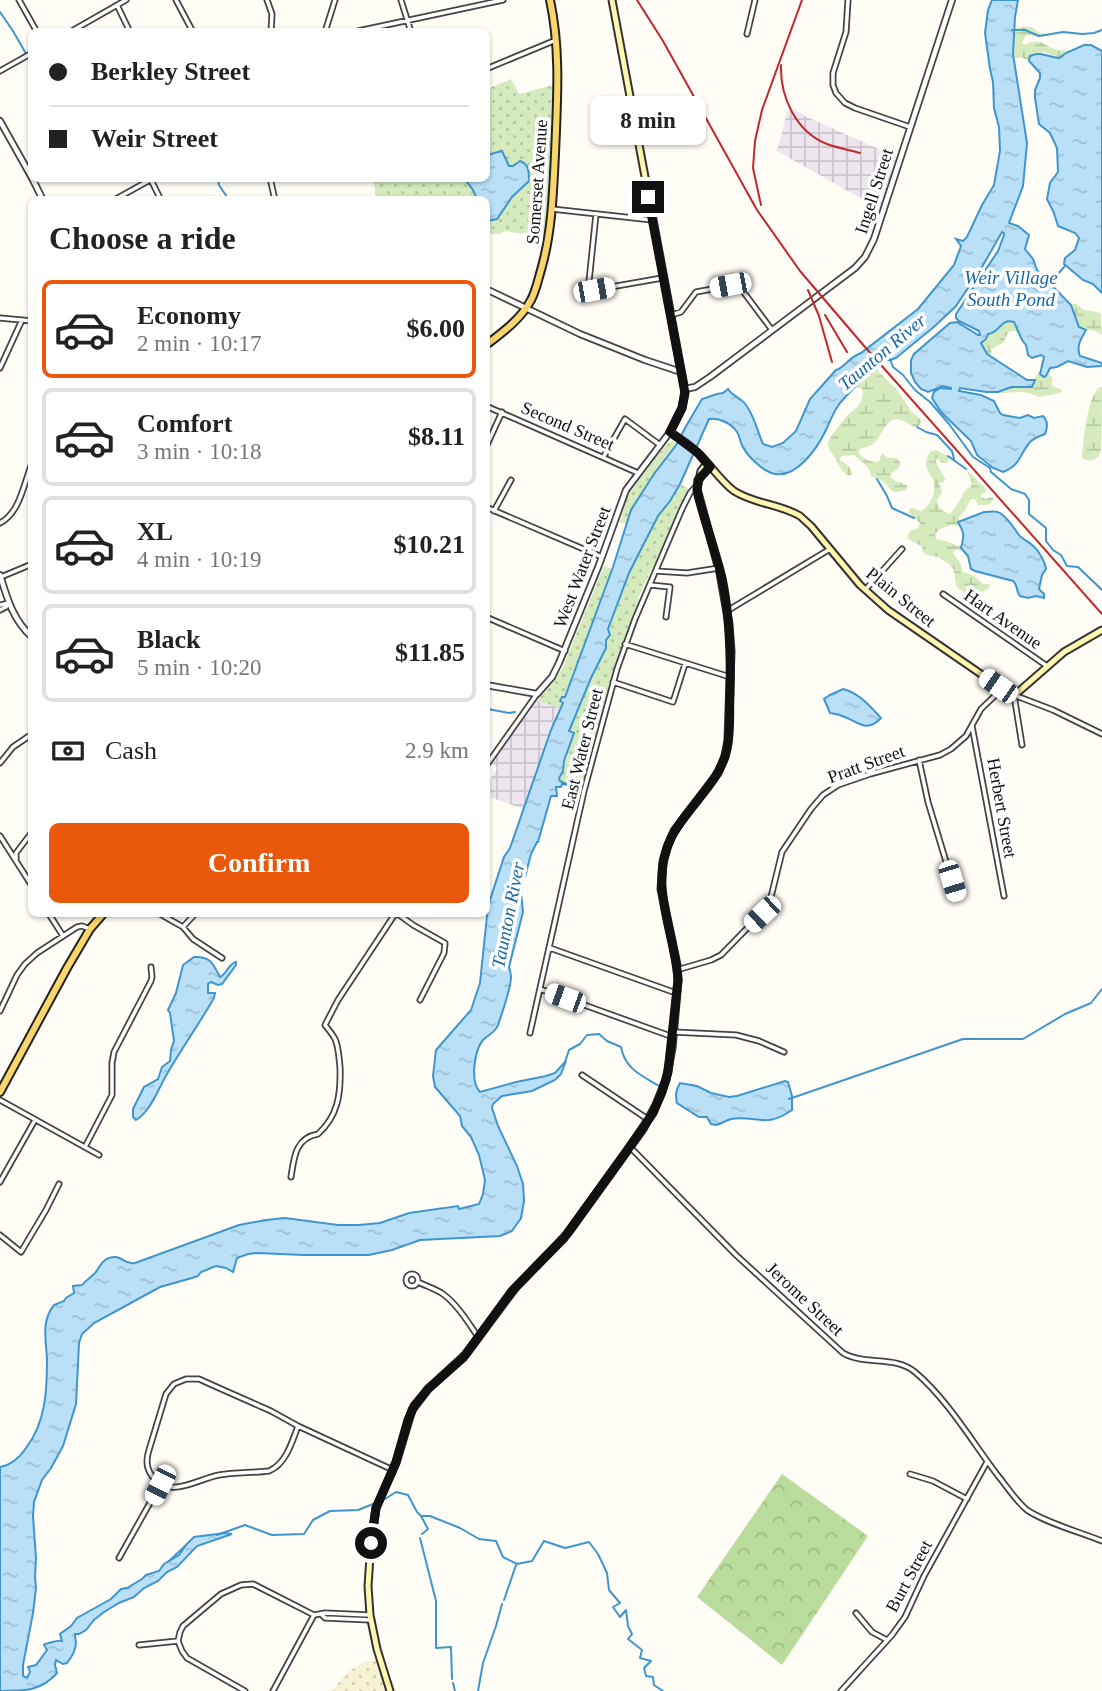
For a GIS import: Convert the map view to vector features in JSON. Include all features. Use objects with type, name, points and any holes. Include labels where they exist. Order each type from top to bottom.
[{"type":"main road","name":"Somerset Avenue","points":[[490,342],[517,320],[527,307],[535,291],[547,247],[552,209],[558,80],[550,0]]},
{"type":"main road","name":"West Water Street","points":[[612,0],[684,389],[682,408],[670,432]]},
{"type":"main road","name":"Plain Street","points":[[670,432],[696,451],[729,487],[739,494],[800,516],[865,590],[888,610],[1013,695]]},
{"type":"main road","name":"East Water Street","points":[[698,483],[702,469],[709,465]]},
{"type":"main road","points":[[390,1691],[370,1617],[368,1586],[373,1524],[414,1406],[428,1389],[463,1358],[512,1291],[568,1233],[649,1120],[666,1080],[677,994],[677,970],[663,900],[662,866],[674,831],[715,779],[723,762],[728,740],[731,644],[719,568],[698,493],[698,483]]},
{"type":"main road","points":[[1013,695],[1064,652],[1102,630]]},
{"type":"main road","points":[[0,1092],[67,968],[90,929],[100,917]]},
{"type":"street","points":[[19,0],[35,28]]},
{"type":"street","points":[[77,28],[126,0]]},
{"type":"street","points":[[176,0],[191,28]]},
{"type":"street","points":[[267,0],[272,10],[271,28]]},
{"type":"street","points":[[326,28],[335,0]]},
{"type":"street","points":[[401,0],[410,28]]},
{"type":"street","points":[[375,28],[502,0]]},
{"type":"street","points":[[747,34],[755,0]]},
{"type":"street","points":[[848,0],[846,32],[833,73],[836,93],[845,103],[855,108],[910,127]]},
{"type":"street","name":"Ingell Street","points":[[684,389],[698,385],[855,268],[865,257],[874,239],[952,0]]},
{"type":"street","points":[[117,5],[128,28]]},
{"type":"street","points":[[490,67],[556,40]]},
{"type":"street","points":[[0,71],[28,55]]},
{"type":"street","points":[[0,121],[3,132],[28,172]]},
{"type":"street","points":[[121,196],[145,182]]},
{"type":"street","points":[[552,209],[652,220]]},
{"type":"street","points":[[596,214],[588,291],[663,278]]},
{"type":"street","points":[[670,316],[682,311],[696,292],[736,285],[772,330]]},
{"type":"street","points":[[490,291],[580,334],[681,372]]},
{"type":"street","points":[[0,318],[28,321]]},
{"type":"street","points":[[0,368],[22,320]]},
{"type":"street","name":"Second Street","points":[[490,407],[639,473]]},
{"type":"street","points":[[490,438],[502,412]]},
{"type":"street","points":[[604,456],[625,419],[660,445]]},
{"type":"street","name":"West Water Street","points":[[490,760],[537,694],[554,675],[602,557],[624,492],[670,432]]},
{"type":"street","points":[[0,523],[10,517],[15,509],[28,474]]},
{"type":"street","points":[[494,510],[512,480]]},
{"type":"street","name":"East Water Street","points":[[530,1033],[583,796],[613,682],[650,585],[689,495],[698,483]]},
{"type":"street","points":[[490,508],[602,557]]},
{"type":"street","points":[[727,611],[830,549]]},
{"type":"street","points":[[865,590],[902,549]]},
{"type":"street","points":[[28,566],[0,576],[18,622],[28,633]]},
{"type":"street","points":[[656,571],[687,573],[719,568]]},
{"type":"street","points":[[650,585],[670,587],[666,617]]},
{"type":"street","name":"Hart Avenue","points":[[943,594],[1048,666]]},
{"type":"street","points":[[0,607],[6,607],[9,603]]},
{"type":"street","points":[[490,619],[565,651]]},
{"type":"street","points":[[625,645],[730,678]]},
{"type":"street","points":[[613,682],[673,702],[685,663]]},
{"type":"street","points":[[490,686],[537,694]]},
{"type":"street","name":"Pratt Street","points":[[677,970],[721,956],[762,914],[770,901],[782,852],[823,795],[849,781],[883,769],[940,755],[954,748],[966,736],[983,707],[1002,689]]},
{"type":"street","points":[[1013,695],[1023,745]]},
{"type":"street","name":"Plain Street","points":[[1013,695],[1054,710],[1102,734]]},
{"type":"street","name":"Herbert Street","points":[[972,726],[1003,896]]},
{"type":"street","points":[[0,763],[13,748],[28,737]]},
{"type":"street","points":[[919,760],[928,802],[957,898]]},
{"type":"street","points":[[0,836],[28,880]]},
{"type":"street","points":[[16,862],[16,853],[28,837]]},
{"type":"street","points":[[51,917],[63,936]]},
{"type":"street","points":[[165,917],[183,927],[193,939],[222,958]]},
{"type":"street","points":[[183,927],[192,917]]},
{"type":"street","points":[[291,1177],[294,1153],[298,1146],[322,1131],[333,1116],[339,1101],[338,1051],[335,1039],[326,1026],[338,1000],[394,917]]},
{"type":"street","points":[[401,917],[445,943],[444,953],[420,1000]]},
{"type":"street","points":[[0,1012],[25,964],[78,926],[90,929]]},
{"type":"street","points":[[550,948],[677,994]]},
{"type":"street","points":[[85,1147],[112,1095],[114,1052],[151,981],[151,967]]},
{"type":"street","points":[[540,989],[673,1034],[737,1035],[783,1052]]},
{"type":"street","points":[[582,1075],[649,1120]]},
{"type":"street","points":[[0,1100],[99,1155]]},
{"type":"street","points":[[0,1182],[35,1119]]},
{"type":"street","name":"Jerome Street","points":[[630,1147],[736,1255],[843,1353],[856,1359],[904,1365],[916,1373],[959,1421],[1021,1505],[1031,1512],[1102,1541]]},
{"type":"street","points":[[0,1235],[20,1252],[59,1184]]},
{"type":"street","points":[[418,1282],[448,1298],[479,1338]]},
{"type":"street","points":[[298,1426],[285,1456],[273,1470],[221,1475],[178,1488],[160,1485],[149,1471],[147,1459],[166,1394],[172,1386],[186,1379],[199,1380],[265,1408],[393,1471]]},
{"type":"street","name":"Burt Street","points":[[841,1691],[905,1617],[924,1576],[987,1462]]},
{"type":"street","points":[[910,1474],[924,1477],[967,1499]]},
{"type":"street","points":[[119,1558],[160,1485]]},
{"type":"street","points":[[245,1691],[187,1658],[178,1641],[185,1623],[221,1594],[249,1584],[325,1618],[370,1617]]},
{"type":"street","points":[[856,1613],[872,1632],[887,1640]]},
{"type":"street","points":[[273,1691],[314,1615]]},
{"type":"street","points":[[139,1644],[178,1641]]},
{"type":"shaded area","points":[[794,109],[897,157],[880,209],[777,151],[787,112]]},
{"type":"shaded area","points":[[537,700],[560,708],[523,809],[490,797],[490,780],[497,767],[492,763]]},
{"type":"shaded area","points":[[383,1660],[396,1691],[332,1691],[355,1667],[365,1662]]},
{"type":"green space","points":[[1032,27],[1040,33],[1051,35],[1026,35],[1022,43],[1024,45],[1039,42],[1053,49],[1071,50],[1059,58],[1044,52],[1030,56],[1029,61],[1021,57],[1014,58],[1014,28]]},
{"type":"green space","points":[[511,79],[519,94],[553,85],[546,233],[505,231],[490,234],[490,196],[376,196],[374,182],[490,182],[490,88]]},
{"type":"green space","points":[[1075,303],[1084,310],[1101,314],[1102,335],[1079,327],[1071,305]]},
{"type":"green space","points":[[1006,321],[1014,324],[1020,336],[1015,331],[1010,331],[1004,342],[993,348],[991,356],[987,354],[982,342]]},
{"type":"green space","points":[[877,364],[879,372],[921,420],[917,427],[896,419],[888,424],[873,444],[858,451],[863,458],[874,462],[880,460],[883,454],[888,458],[897,458],[900,465],[890,476],[907,485],[907,490],[897,492],[892,491],[883,481],[872,477],[867,466],[854,455],[841,456],[840,460],[852,473],[847,475],[828,447],[835,431],[860,403],[863,390],[854,388]]},
{"type":"green space","points":[[1039,371],[1040,374],[1050,375],[1052,386],[1062,391],[1039,397],[1020,392],[991,392],[1011,387],[1032,387]]},
{"type":"green space","points":[[1100,387],[1101,451],[1096,458],[1086,460],[1082,456],[1087,418],[1092,399]]},
{"type":"green space","points":[[673,441],[677,444],[642,492],[627,524],[620,522],[628,494],[667,444]]},
{"type":"green space","points":[[936,450],[949,458],[947,463],[942,463],[937,458],[936,461],[945,479],[939,483],[942,492],[937,501],[941,509],[950,514],[966,489],[971,487],[966,469],[986,489],[981,497],[994,499],[989,504],[978,505],[975,499],[971,499],[958,518],[960,526],[946,526],[935,535],[937,540],[961,545],[962,550],[953,553],[961,564],[962,572],[973,575],[983,584],[990,584],[989,588],[980,593],[981,600],[971,598],[958,588],[954,570],[949,564],[938,557],[927,555],[922,547],[907,538],[910,531],[918,528],[920,523],[909,509],[921,511],[932,498],[934,485],[926,462],[930,452]]},
{"type":"green space","points":[[680,484],[689,489],[657,558],[658,561],[638,598],[613,671],[582,790],[562,785],[565,784],[559,777],[573,733],[569,731],[606,648],[606,640],[610,635],[608,629],[629,573],[658,516]]},
{"type":"green space","points":[[604,566],[612,569],[560,708],[537,700],[562,669]]},
{"type":"green space","points":[[782,1474],[868,1536],[782,1665],[697,1597]]},
{"type":"water","points":[[992,0],[1018,0],[1013,54],[1027,143],[1023,186],[1009,223],[1029,235],[1025,249],[1037,270],[1071,305],[1079,327],[1086,330],[1079,346],[1080,356],[1102,363],[1102,366],[1087,367],[1068,361],[1050,368],[1044,377],[1040,374],[1044,357],[1041,355],[1032,358],[1028,355],[1014,322],[1006,322],[988,334],[981,343],[987,354],[1027,380],[1035,380],[1032,387],[1011,387],[998,392],[960,388],[959,391],[981,395],[994,401],[1003,415],[1020,418],[1028,415],[1034,418],[1043,416],[1047,424],[1045,434],[1030,442],[1017,463],[1003,472],[993,468],[977,455],[971,441],[941,412],[932,398],[934,392],[940,388],[951,388],[943,386],[928,392],[915,382],[911,373],[914,354],[950,323],[957,322],[980,335],[979,331],[959,321],[956,314],[998,251],[1004,235],[1002,232],[956,306],[896,358],[880,360],[840,403],[817,446],[798,467],[783,474],[766,470],[749,455],[732,426],[721,420],[709,419],[680,484],[658,516],[629,573],[608,629],[610,635],[606,640],[606,648],[569,731],[574,733],[559,778],[568,785],[556,787],[557,796],[551,796],[538,842],[522,879],[523,912],[509,967],[511,977],[508,994],[497,1028],[483,1040],[475,1059],[475,1081],[480,1092],[555,1073],[566,1061],[561,1074],[555,1080],[532,1091],[502,1096],[493,1104],[498,1126],[523,1184],[521,1218],[512,1231],[500,1236],[420,1240],[369,1255],[248,1254],[237,1258],[233,1272],[216,1266],[198,1276],[160,1287],[94,1323],[82,1334],[79,1343],[76,1404],[63,1446],[42,1480],[34,1502],[36,1588],[23,1676],[27,1678],[30,1672],[28,1667],[36,1665],[47,1650],[45,1644],[62,1641],[60,1634],[77,1618],[111,1599],[121,1589],[159,1571],[164,1564],[179,1555],[194,1537],[232,1534],[197,1546],[177,1567],[158,1581],[104,1612],[86,1630],[75,1634],[76,1645],[72,1656],[63,1664],[56,1660],[57,1673],[51,1679],[39,1687],[0,1691],[0,1467],[24,1451],[38,1427],[47,1382],[46,1324],[54,1305],[74,1293],[73,1286],[82,1285],[107,1259],[118,1257],[135,1263],[239,1225],[285,1218],[359,1225],[380,1223],[409,1213],[458,1206],[459,1209],[479,1204],[485,1180],[479,1155],[471,1137],[462,1126],[460,1116],[435,1087],[433,1076],[436,1050],[471,1010],[480,983],[490,900],[563,703],[560,701],[565,697],[613,567],[631,510],[677,444],[702,399],[728,389],[744,402],[754,419],[763,444],[772,447],[783,443],[796,431],[810,399],[836,370],[918,309],[954,265],[961,246],[956,239],[963,241],[967,237],[994,185],[1000,151],[985,33]]},
{"type":"water","points":[[1084,45],[1091,45],[1102,51],[1102,293],[1064,264],[1065,258],[1075,250],[1079,238],[1075,233],[1058,226],[1047,199],[1050,183],[1058,172],[1057,148],[1050,133],[1039,124],[1035,90],[1040,73],[1029,61],[1030,56],[1037,54],[1059,58]]},
{"type":"water","points":[[502,151],[509,166],[520,161],[525,164],[529,181],[512,197],[497,219],[490,220],[490,196],[475,196],[466,182],[490,182],[490,154]]},
{"type":"water","points":[[984,512],[1000,513],[1039,553],[1046,569],[1039,589],[1044,598],[1020,596],[1013,581],[971,569],[968,556],[961,548],[963,535],[958,522]]},
{"type":"water","points":[[843,689],[859,697],[881,718],[866,726],[830,713],[824,699]]},
{"type":"water","points":[[194,957],[208,959],[220,977],[233,963],[236,962],[236,965],[222,984],[208,984],[208,993],[215,993],[214,998],[150,1105],[136,1120],[133,1117],[133,1109],[144,1087],[158,1079],[162,1067],[170,1061],[174,1041],[168,1010],[176,993],[183,965]]},
{"type":"water","points":[[788,1082],[792,1096],[792,1110],[775,1119],[740,1118],[716,1125],[711,1124],[707,1117],[699,1117],[676,1100],[680,1083],[729,1097]]},
{"type":"waterway","points":[[0,12],[25,52]]},
{"type":"waterway","points":[[1012,30],[1025,30],[1039,36],[1063,32],[1094,33],[1102,30]]},
{"type":"waterway","points":[[219,182],[226,196]]},
{"type":"waterway","name":"Weir Village South Pond","points":[[1050,283],[1065,266]]},
{"type":"waterway","name":"Taunton River","points":[[890,359],[893,367],[949,424],[973,457],[990,468],[991,472],[1011,489],[1025,494],[1029,500],[1029,514],[1046,528],[1046,541],[1061,555],[1067,566],[1078,567],[1102,590]]},
{"type":"waterway","points":[[917,427],[937,435],[952,451],[954,459]]},
{"type":"waterway","points":[[948,456],[966,469]]},
{"type":"waterway","points":[[877,479],[892,508],[914,518]]},
{"type":"waterway","points":[[490,709],[515,712]]},
{"type":"waterway","points":[[789,1099],[963,1039],[1023,1039],[1065,1014],[1091,1003],[1102,989]]},
{"type":"waterway","points":[[565,1062],[569,1050],[580,1044],[587,1035],[599,1034],[621,1047],[630,1066],[659,1086]]},
{"type":"waterway","points":[[385,1499],[396,1492],[408,1495],[421,1516],[430,1516],[479,1539],[496,1541],[503,1557],[517,1564],[532,1561],[544,1541],[565,1548],[589,1542],[607,1573],[609,1590],[620,1603],[613,1607],[620,1617],[626,1610],[632,1634],[628,1639],[642,1650],[640,1658],[651,1661],[644,1668],[646,1676],[653,1677],[654,1685],[663,1691]]},
{"type":"waterway","points":[[217,1535],[245,1525],[272,1535],[304,1534],[313,1520],[330,1511],[358,1510],[373,1504]]},
{"type":"waterway","points":[[421,1516],[428,1529],[422,1534]]},
{"type":"waterway","points":[[420,1538],[436,1601],[436,1648],[451,1647],[452,1679]]},
{"type":"waterway","points":[[169,1561],[185,1546]]},
{"type":"waterway","points":[[504,1600],[516,1565]]},
{"type":"waterway","points":[[478,1691],[483,1663],[502,1604]]},
{"type":"waterway","points":[[453,1683],[455,1691]]},
{"type":"railway","points":[[637,0],[663,41],[757,210],[800,271],[1102,614]]},
{"type":"railway","points":[[761,205],[753,168],[755,141],[762,110],[802,0]]},
{"type":"railway","points":[[781,65],[787,101],[807,131],[827,144],[860,153]]},
{"type":"railway","points":[[808,290],[819,316],[832,362]]},
{"type":"railway","points":[[825,315],[847,352]]},
{"type":"route","points":[[371,1543],[376,1508],[396,1462],[414,1406],[428,1389],[463,1358],[512,1291],[568,1233],[649,1120],[660,1098],[668,1072],[678,980],[663,900],[662,866],[674,831],[715,779],[726,751],[731,644],[722,578],[697,491],[698,480],[710,467],[698,453],[670,432],[682,408],[685,393],[648,197]]}]
